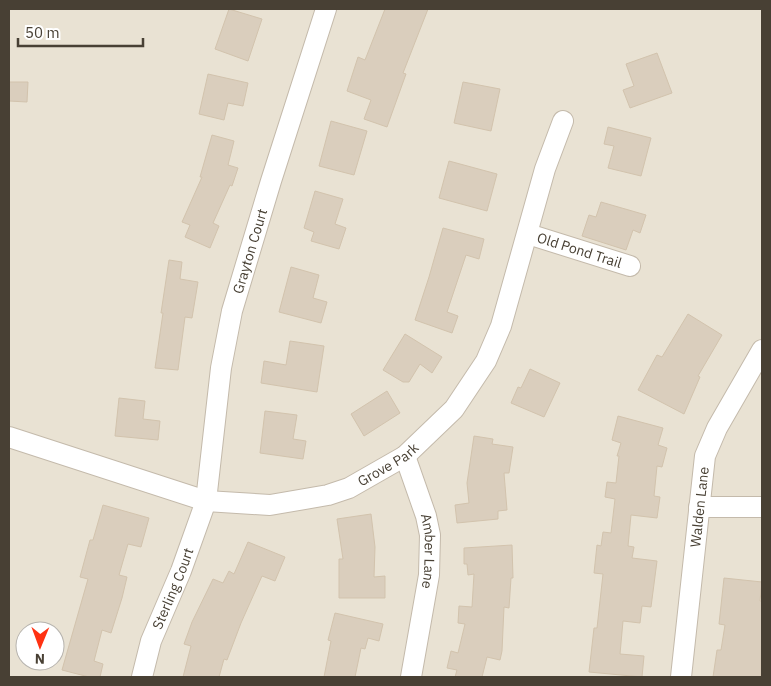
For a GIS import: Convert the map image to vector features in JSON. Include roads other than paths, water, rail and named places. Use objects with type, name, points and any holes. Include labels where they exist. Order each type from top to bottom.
[{"type":"street","name":"Grayton Court","points":[[206,500],[221,368],[232,312],[271,181],[326,9]]},
{"type":"street","name":"Grove Park","points":[[9,437],[206,500],[270,505],[328,495],[349,488],[405,456],[454,409],[486,361],[501,326],[546,169],[563,121]]},
{"type":"street","name":"Old Pond Trail","points":[[528,234],[630,266]]},
{"type":"street","name":"Walden Lane","points":[[681,677],[705,456],[717,428],[762,350]]},
{"type":"street","name":"Amber Lane","points":[[405,456],[426,516],[430,535],[429,575],[411,677]]},
{"type":"street","name":"Sterling Court","points":[[142,677],[151,641],[181,571],[206,500]]},
{"type":"street","points":[[699,507],[762,507]]}]
